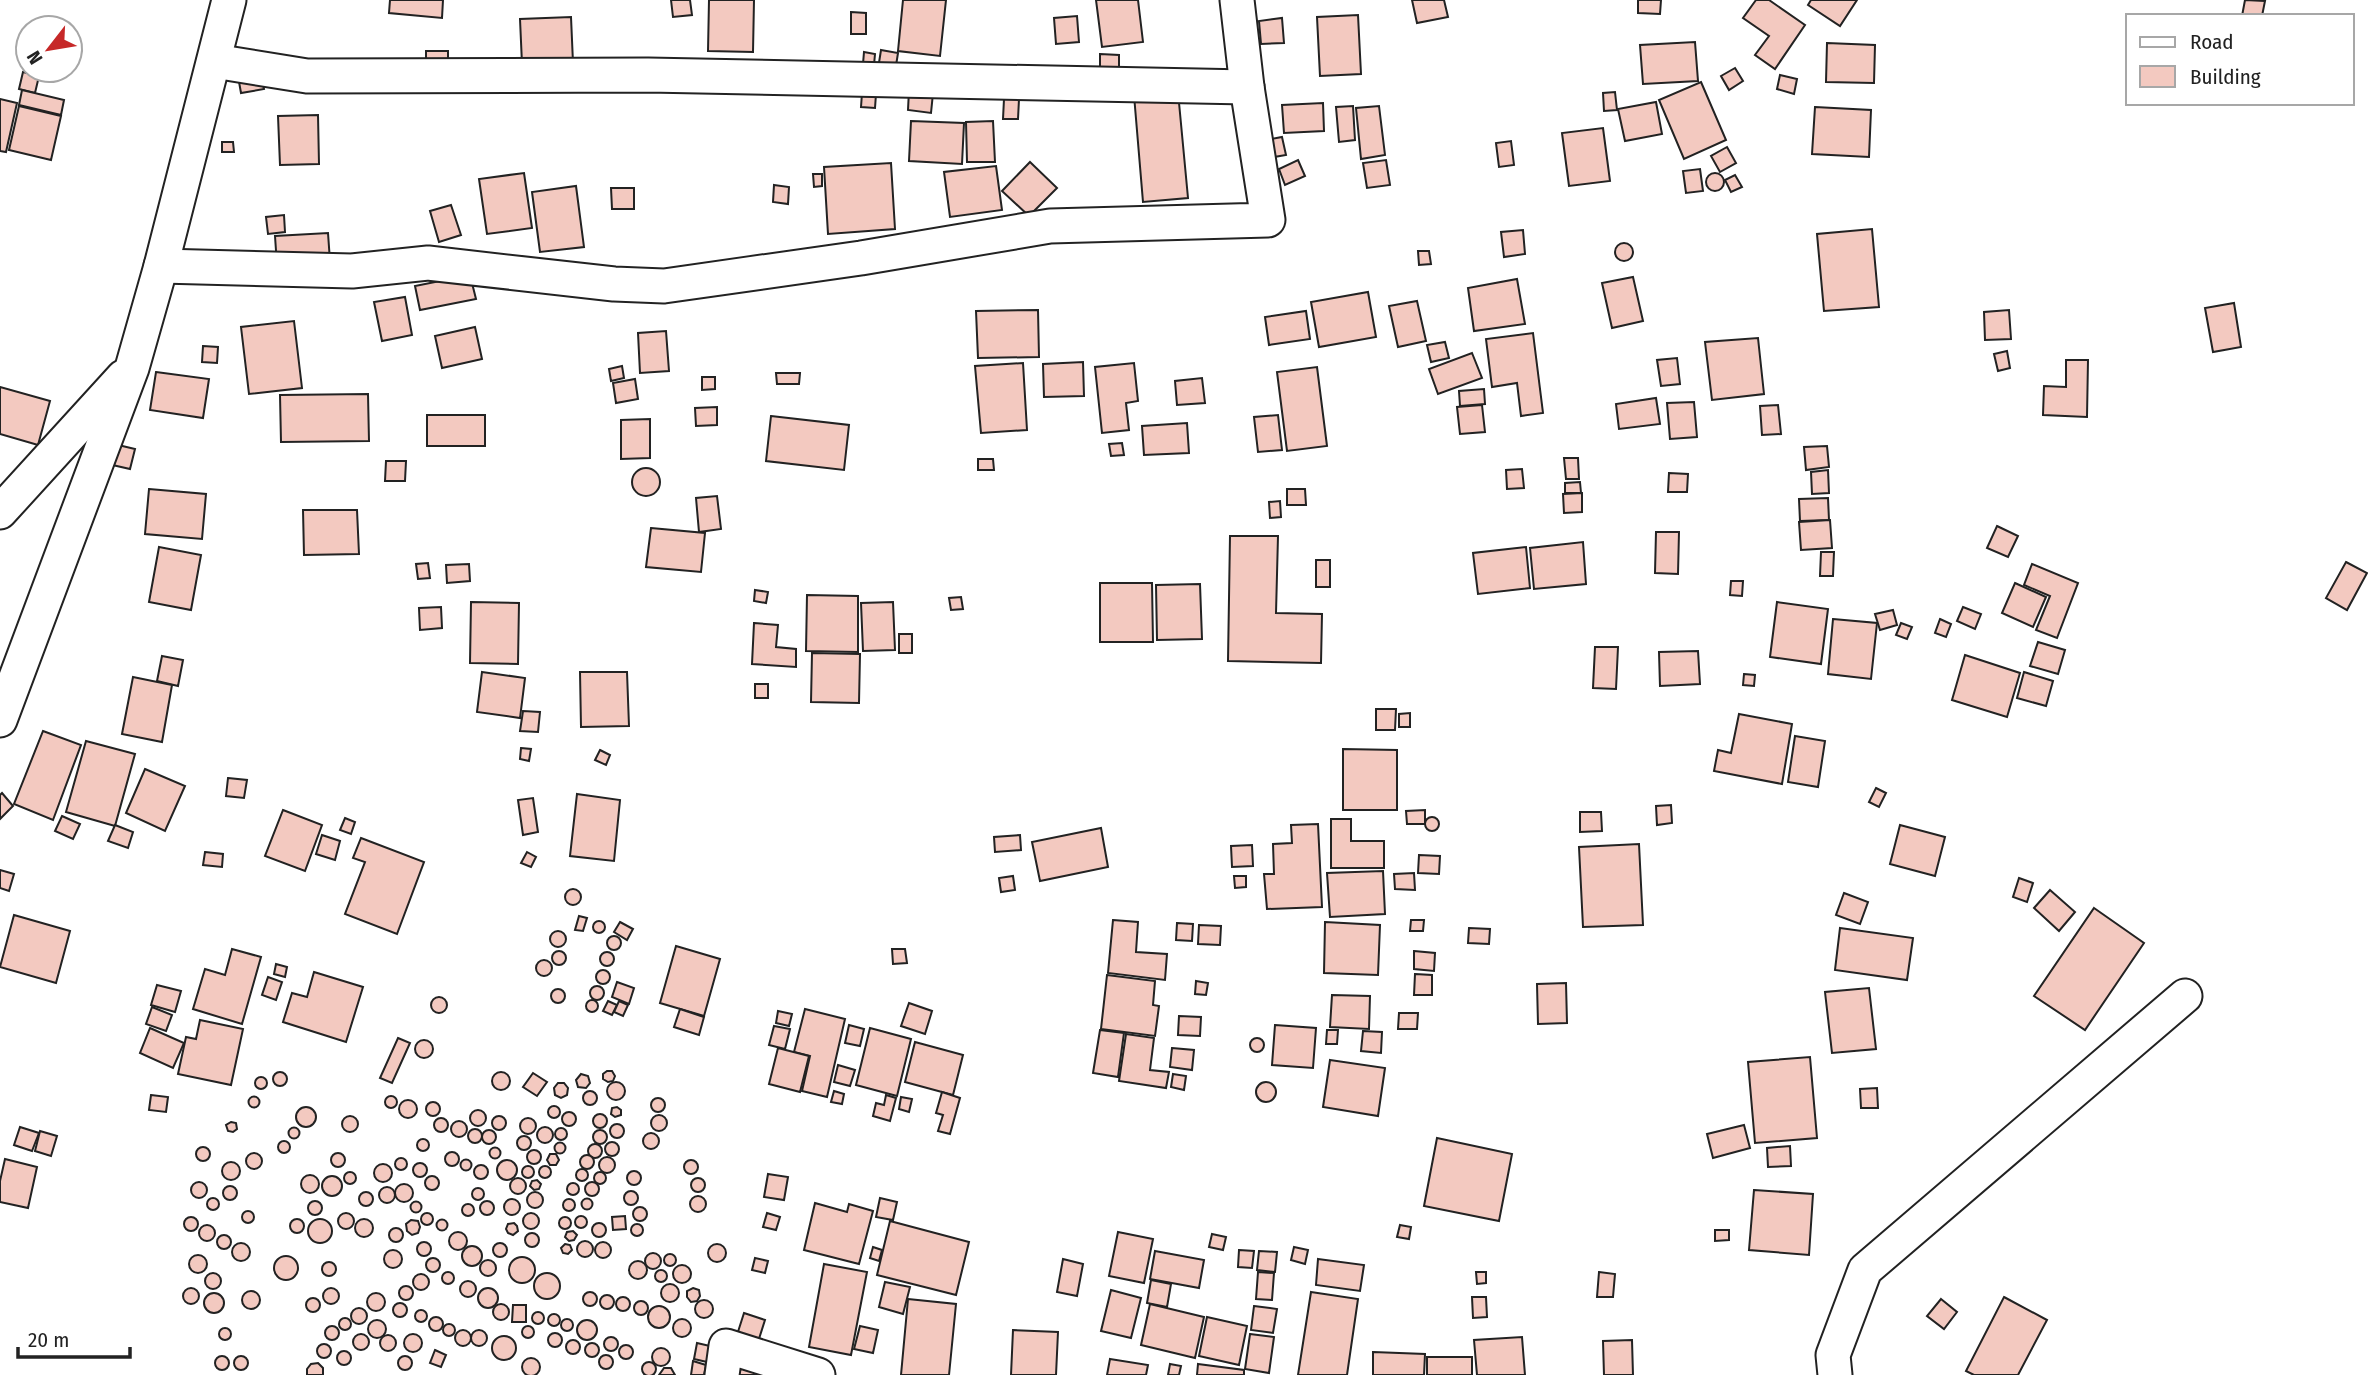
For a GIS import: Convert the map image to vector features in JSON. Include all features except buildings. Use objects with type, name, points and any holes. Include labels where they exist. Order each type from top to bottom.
[{"type":"street","points":[[0,720],[132,368],[229,0]]},
{"type":"street","points":[[161,266],[352,271],[428,263],[614,284],[664,286],[861,258],[1050,226],[1268,220],[1237,0]]},
{"type":"street","points":[[214,61],[307,76],[648,75],[1247,86]]},
{"type":"street","points":[[0,512],[132,368]]},
{"type":"street","points":[[1835,1375],[1833,1355],[1865,1270],[2185,996]]},
{"type":"street","points":[[722,1375],[726,1346],[818,1375]]}]
